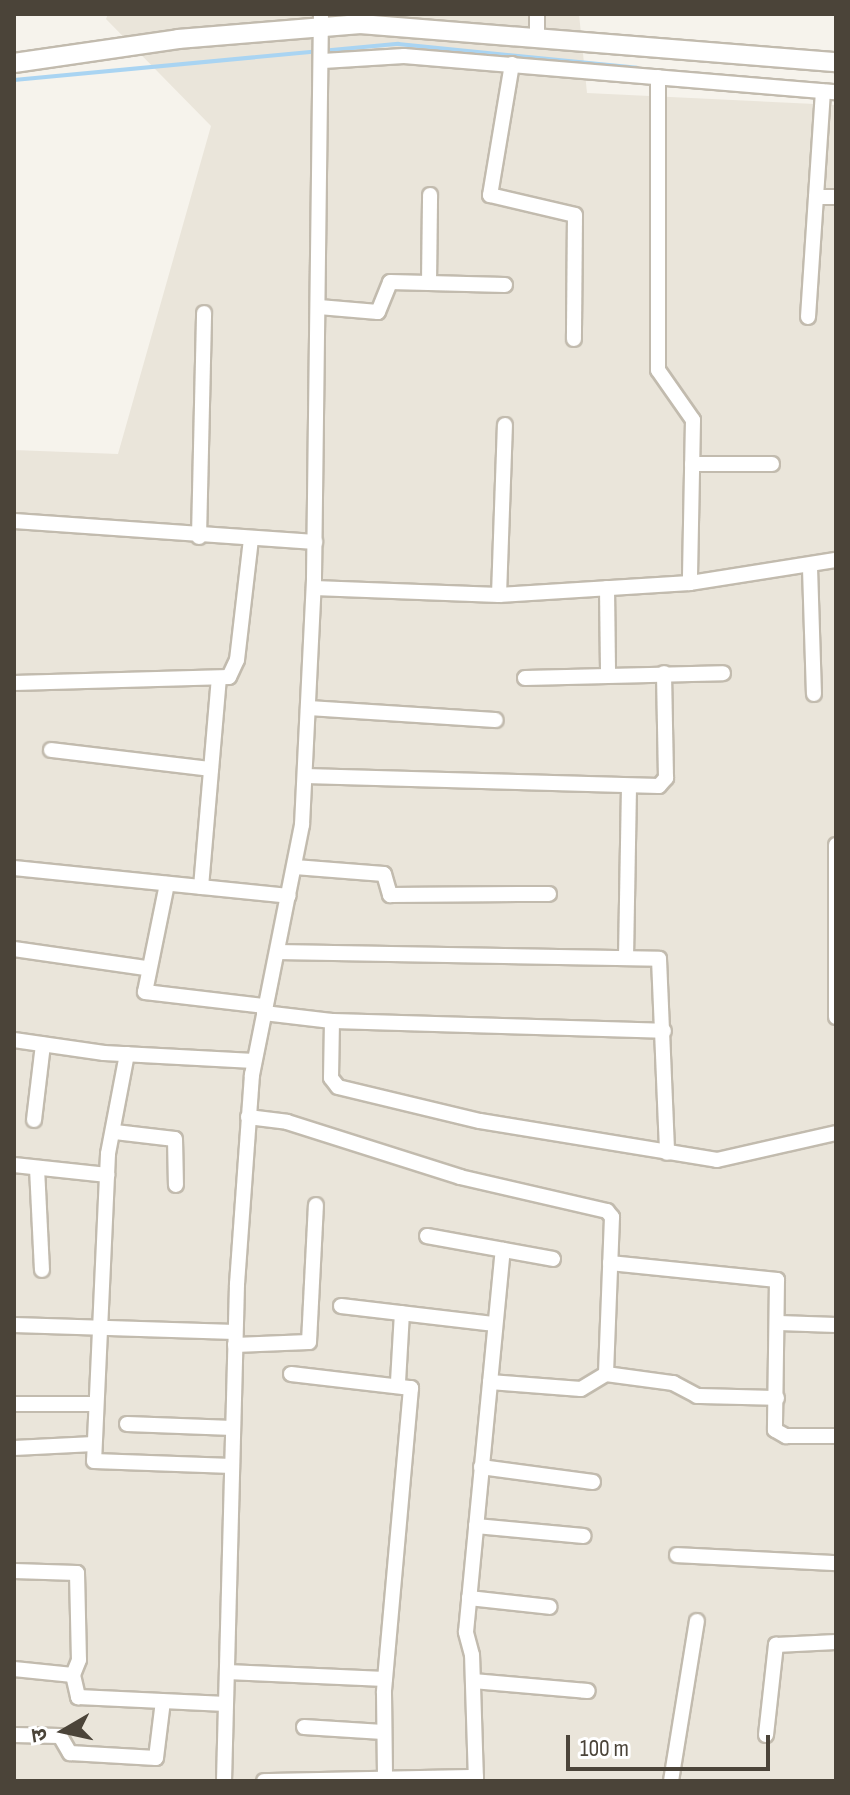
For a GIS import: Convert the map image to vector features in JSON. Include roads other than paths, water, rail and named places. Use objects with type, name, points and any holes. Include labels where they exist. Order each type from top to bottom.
[{"type":"street","points":[[537,14],[537,34]]},
{"type":"street","points":[[224,1781],[235,1339],[248,1117],[254,1061],[295,867],[305,776],[315,542],[323,58],[321,23]]},
{"type":"street","points":[[14,63],[321,23],[537,34],[836,62]]},
{"type":"street","points":[[323,58],[404,56],[830,92],[816,197],[808,317]]},
{"type":"street","points":[[512,64],[490,195],[575,215],[574,339]]},
{"type":"street","points":[[658,77],[658,370],[692,413],[690,583]]},
{"type":"street","points":[[429,283],[430,195]]},
{"type":"street","points":[[816,197],[836,197]]},
{"type":"street","points":[[319,307],[374,313],[381,310],[386,284],[505,285]]},
{"type":"street","points":[[199,537],[204,313]]},
{"type":"street","points":[[499,595],[505,425]]},
{"type":"street","points":[[692,464],[772,464]]},
{"type":"street","points":[[14,521],[199,537],[315,542]]},
{"type":"street","points":[[14,683],[126,684],[140,675],[229,677],[237,660],[251,539]]},
{"type":"street","points":[[314,588],[499,595],[690,583],[810,568],[836,560]]},
{"type":"street","points":[[810,568],[814,694]]},
{"type":"street","points":[[607,588],[608,675]]},
{"type":"street","points":[[305,776],[659,786],[666,778],[664,673]]},
{"type":"street","points":[[525,678],[723,673]]},
{"type":"street","points":[[201,887],[219,679]]},
{"type":"street","points":[[308,708],[496,720]]},
{"type":"street","points":[[51,750],[211,769]]},
{"type":"street","points":[[626,958],[629,786]]},
{"type":"street","points":[[836,845],[836,1017]]},
{"type":"street","points":[[295,867],[384,874],[390,895],[549,894]]},
{"type":"street","points":[[14,868],[289,896]]},
{"type":"street","points":[[167,884],[146,968],[143,988],[149,995],[332,1021],[664,1031]]},
{"type":"street","points":[[14,949],[146,968]]},
{"type":"street","points":[[277,952],[455,960],[626,958],[662,962],[667,1153]]},
{"type":"street","points":[[332,1021],[331,1078],[338,1087],[480,1121],[667,1153],[731,1160],[761,1147],[836,1133]]},
{"type":"street","points":[[14,1040],[127,1054],[254,1061]]},
{"type":"street","points":[[34,1120],[43,1045]]},
{"type":"street","points":[[127,1054],[107,1175],[94,1461],[101,1466],[232,1466]]},
{"type":"street","points":[[248,1117],[287,1122],[460,1177],[607,1211],[610,1263],[606,1374]]},
{"type":"street","points":[[115,1132],[175,1139],[176,1185]]},
{"type":"street","points":[[14,1165],[107,1175]]},
{"type":"street","points":[[37,1168],[42,1270]]},
{"type":"street","points":[[14,1325],[309,1342],[316,1205]]},
{"type":"street","points":[[427,1236],[553,1259]]},
{"type":"street","points":[[264,1781],[476,1779],[473,1681],[466,1632],[503,1250]]},
{"type":"street","points":[[610,1263],[772,1278],[780,1284],[779,1434],[836,1436]]},
{"type":"street","points":[[341,1306],[495,1324]]},
{"type":"street","points":[[398,1382],[402,1313]]},
{"type":"street","points":[[779,1323],[836,1325]]},
{"type":"street","points":[[291,1374],[398,1382],[411,1388],[385,1679],[384,1780]]},
{"type":"street","points":[[490,1382],[581,1389],[606,1374],[673,1383],[697,1396],[777,1398]]},
{"type":"street","points":[[14,1404],[96,1404]]},
{"type":"street","points":[[127,1424],[233,1428]]},
{"type":"street","points":[[14,1448],[94,1444]]},
{"type":"street","points":[[481,1467],[593,1482]]},
{"type":"street","points":[[476,1526],[584,1536]]},
{"type":"street","points":[[677,1555],[836,1563]]},
{"type":"street","points":[[14,1571],[79,1576],[79,1660],[73,1675],[78,1697],[226,1704]]},
{"type":"street","points":[[469,1598],[550,1607]]},
{"type":"street","points":[[671,1781],[697,1621]]},
{"type":"street","points":[[766,1735],[776,1645],[836,1642]]},
{"type":"street","points":[[14,1669],[73,1675]]},
{"type":"street","points":[[227,1672],[385,1679]]},
{"type":"street","points":[[473,1681],[588,1691]]},
{"type":"street","points":[[14,1735],[60,1736],[70,1753],[156,1758],[163,1701]]},
{"type":"street","points":[[304,1727],[383,1732]]},
{"type":"waterway","points":[[14,80],[398,44],[637,68]]}]
